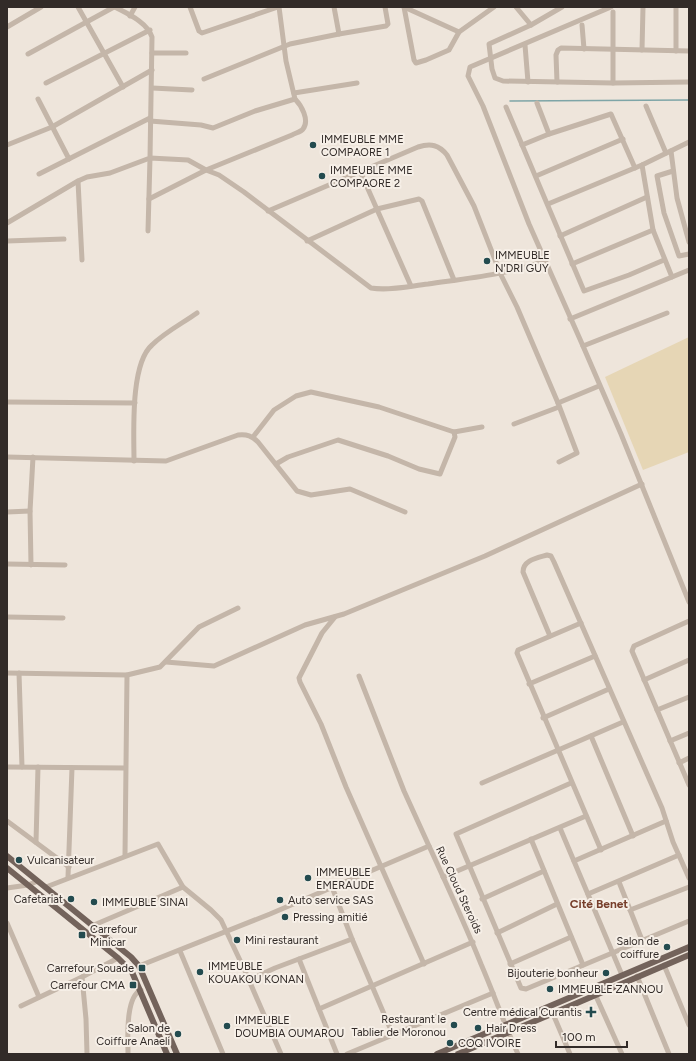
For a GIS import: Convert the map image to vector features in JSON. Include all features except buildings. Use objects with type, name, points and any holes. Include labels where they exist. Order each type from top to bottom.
[{"type":"main road","points":[[7,856],[94,925],[131,957],[138,966],[177,1054]]},
{"type":"main road","points":[[7,868],[118,958],[132,972],[141,990],[167,1054]]},
{"type":"main road","points":[[437,1054],[689,947]]},
{"type":"main road","points":[[458,1054],[689,955]]},
{"type":"street","points":[[7,27],[42,7]]},
{"type":"street","points":[[78,7],[123,87]]},
{"type":"street","points":[[28,54],[115,7],[150,30]]},
{"type":"street","points":[[130,16],[135,7]]},
{"type":"street","points":[[149,199],[206,170],[302,130],[305,126],[305,116],[295,96],[284,48],[278,7],[202,33],[190,7]]},
{"type":"street","points":[[334,7],[339,34]]},
{"type":"street","points":[[204,79],[300,41],[386,26],[388,24],[385,7]]},
{"type":"street","points":[[404,7],[459,32]]},
{"type":"street","points":[[404,7],[408,35],[416,63],[448,50],[459,32],[494,7]]},
{"type":"street","points":[[516,7],[531,25]]},
{"type":"street","points":[[562,7],[531,25],[489,44],[490,58],[495,78],[503,81],[528,82],[689,82]]},
{"type":"street","points":[[642,50],[643,7]]},
{"type":"street","points":[[676,7],[676,51]]},
{"type":"street","points":[[612,83],[612,10],[470,67],[468,76],[483,106],[545,261],[642,484],[689,602]]},
{"type":"street","points":[[582,25],[584,49]]},
{"type":"street","points":[[46,84],[150,30]]},
{"type":"street","points":[[148,231],[152,88],[152,53],[150,30]]},
{"type":"street","points":[[525,45],[528,82]]},
{"type":"street","points":[[557,82],[556,55],[558,50],[612,49],[689,51]]},
{"type":"street","points":[[152,53],[186,53]]},
{"type":"street","points":[[7,145],[52,127],[152,70]]},
{"type":"street","points":[[39,174],[150,119],[201,125],[213,128],[295,96],[357,83]]},
{"type":"street","points":[[152,88],[192,90]]},
{"type":"street","points":[[38,99],[69,159]]},
{"type":"street","points":[[537,103],[549,134]]},
{"type":"street","points":[[646,106],[668,152],[673,171],[677,198],[689,242]]},
{"type":"street","points":[[506,107],[572,264],[583,289],[586,292],[664,260]]},
{"type":"street","points":[[522,146],[549,134],[609,113],[613,116],[635,168]]},
{"type":"street","points":[[536,176],[623,140]]},
{"type":"street","points":[[548,204],[642,165],[689,142]]},
{"type":"street","points":[[268,211],[360,171],[425,145],[437,145],[442,148],[474,206],[501,275],[520,314],[577,453],[559,462]]},
{"type":"street","points":[[7,223],[78,180],[110,173],[150,158],[188,160],[219,176],[371,288],[378,290],[501,275],[545,261]]},
{"type":"street","points":[[642,165],[653,230],[672,277]]},
{"type":"street","points":[[360,171],[411,286]]},
{"type":"street","points":[[673,171],[657,176],[661,200],[679,256],[689,254]]},
{"type":"street","points":[[78,180],[82,260]]},
{"type":"street","points":[[560,236],[647,197]]},
{"type":"street","points":[[307,241],[377,209],[415,198],[422,200],[454,280]]},
{"type":"street","points":[[572,264],[653,230]]},
{"type":"street","points":[[7,241],[64,239]]},
{"type":"street","points":[[570,319],[689,270]]},
{"type":"street","points":[[134,461],[135,403],[138,379],[147,351],[152,345],[197,313]]},
{"type":"street","points":[[582,346],[667,313]]},
{"type":"street","points":[[514,424],[599,386]]},
{"type":"street","points":[[253,437],[274,410],[296,396],[311,392],[379,407],[454,432],[482,427]]},
{"type":"street","points":[[7,402],[135,403]]},
{"type":"street","points":[[276,464],[288,458],[338,440],[388,456],[418,469],[440,474],[455,437],[454,432]]},
{"type":"street","points":[[7,457],[166,461],[238,434],[245,434],[253,437],[297,491],[304,494],[320,494],[350,489],[405,512]]},
{"type":"street","points":[[31,565],[30,511],[33,458]]},
{"type":"street","points":[[166,662],[214,666],[305,625],[335,617],[485,556],[642,484]]},
{"type":"street","points":[[7,512],[30,511]]},
{"type":"street","points":[[550,636],[523,572],[523,566],[526,563],[547,555],[551,556],[581,623],[689,878]]},
{"type":"street","points":[[7,564],[65,565]]},
{"type":"street","points":[[7,673],[127,675],[160,667],[199,627],[238,608]]},
{"type":"street","points":[[7,617],[63,618]]},
{"type":"street","points":[[335,617],[322,633],[299,678],[300,682],[321,724],[380,867],[424,964]]},
{"type":"street","points":[[689,621],[632,648],[644,680],[689,785]]},
{"type":"street","points":[[581,623],[518,650],[517,656],[601,850]]},
{"type":"street","points":[[529,684],[595,656]]},
{"type":"street","points":[[644,680],[689,660]]},
{"type":"street","points":[[19,674],[22,767]]},
{"type":"street","points":[[125,856],[127,675]]},
{"type":"street","points":[[359,676],[404,791],[429,846]]},
{"type":"street","points":[[543,718],[609,689]]},
{"type":"street","points":[[657,710],[689,697]]},
{"type":"street","points":[[482,783],[623,722]]},
{"type":"street","points":[[670,741],[689,733]]},
{"type":"street","points":[[592,736],[633,836]]},
{"type":"street","points":[[679,762],[689,758]]},
{"type":"street","points":[[7,767],[125,768]]},
{"type":"street","points":[[36,842],[38,767]]},
{"type":"street","points":[[68,877],[72,768]]},
{"type":"street","points":[[572,783],[457,832],[456,836],[510,964],[523,990],[689,921]]},
{"type":"street","points":[[443,877],[586,816]]},
{"type":"street","points":[[7,821],[69,867]]},
{"type":"street","points":[[574,861],[666,821]]},
{"type":"street","points":[[560,828],[614,952],[622,975]]},
{"type":"street","points":[[531,840],[583,964]]},
{"type":"street","points":[[46,887],[68,877],[158,844],[183,887],[212,910],[221,920],[281,1054]]},
{"type":"street","name":"Rue Cloud Steroids","points":[[138,966],[227,932],[429,846],[472,942],[493,993],[504,1025],[518,1054]]},
{"type":"street","points":[[588,894],[679,855]]},
{"type":"street","points":[[482,899],[544,871]]},
{"type":"street","points":[[7,888],[28,885],[38,881]]},
{"type":"street","points":[[619,882],[642,940]]},
{"type":"street","points":[[94,925],[183,887]]},
{"type":"street","points":[[332,887],[352,939],[374,986],[393,1034]]},
{"type":"street","points":[[630,910],[689,887]]},
{"type":"street","points":[[497,933],[557,904]]},
{"type":"street","points":[[7,923],[39,997]]},
{"type":"street","points":[[510,964],[571,937]]},
{"type":"street","points":[[249,980],[352,939]]},
{"type":"street","points":[[319,1009],[472,942]]},
{"type":"street","points":[[180,951],[223,1054]]},
{"type":"street","points":[[21,1006],[118,958]]},
{"type":"street","points":[[299,959],[337,1054]]},
{"type":"street","points":[[664,965],[689,1025]]},
{"type":"street","points":[[637,976],[670,1054]]},
{"type":"street","points":[[82,977],[86,1019],[87,1054]]},
{"type":"street","points":[[128,1054],[128,1018],[133,997],[141,990]]},
{"type":"street","points":[[346,1054],[493,993]]},
{"type":"street","points":[[595,994],[622,1054]]},
{"type":"street","points":[[553,1014],[570,1054]]},
{"type":"sand","points":[[689,337],[689,452],[643,470],[605,377]]},
{"type":"waterway","points":[[510,101],[689,100]]},
{"type":"place","name":"IMMEUBLE MME COMPAORE 1","points":[[313,145]]},
{"type":"place","name":"IMMEUBLE MME COMPAORE 2","points":[[322,176]]},
{"type":"place","name":"IMMEUBLE N'DRI GUY","points":[[487,261]]},
{"type":"place","name":"Vulcanisateur","points":[[19,860]]},
{"type":"place","name":"IMMEUBLE EMERAUDE","points":[[308,878]]},
{"type":"place","name":"Cafetariat","points":[[71,899]]},
{"type":"place","name":"Auto service SAS","points":[[280,900]]},
{"type":"place","name":"IMMEUBLE SINAI","points":[[94,902]]},
{"type":"place","name":"Pressing amitié","points":[[285,917]]},
{"type":"place","name":"Carrefour Minicar","points":[[82,935]]},
{"type":"place","name":"Mini restaurant","points":[[237,940]]},
{"type":"place","name":"Salon de coiffure","points":[[667,947]]},
{"type":"place","name":"Carrefour Souade","points":[[142,968]]},
{"type":"place","name":"IMMEUBLE KOUAKOU KONAN","points":[[200,972]]},
{"type":"place","name":"Bijouterie bonheur","points":[[606,973]]},
{"type":"place","name":"Carrefour CMA","points":[[133,985]]},
{"type":"place","name":"IMMEUBLE ZANNOU","points":[[550,989]]},
{"type":"place","name":"Centre médical Curantis","points":[[591,1012]]},
{"type":"place","name":"Restaurant le Tablier de Moronou","points":[[454,1025]]},
{"type":"place","name":"IMMEUBLE DOUMBIA OUMAROU","points":[[227,1026]]},
{"type":"place","name":"Hair Dress","points":[[478,1028]]},
{"type":"place","name":"Salon de Coiffure Anaeli","points":[[178,1034]]},
{"type":"place","name":"COQ IVOIRE","points":[[450,1043]]},
{"type":"district","name":"Cité Benet","points":[[599,904]]}]
